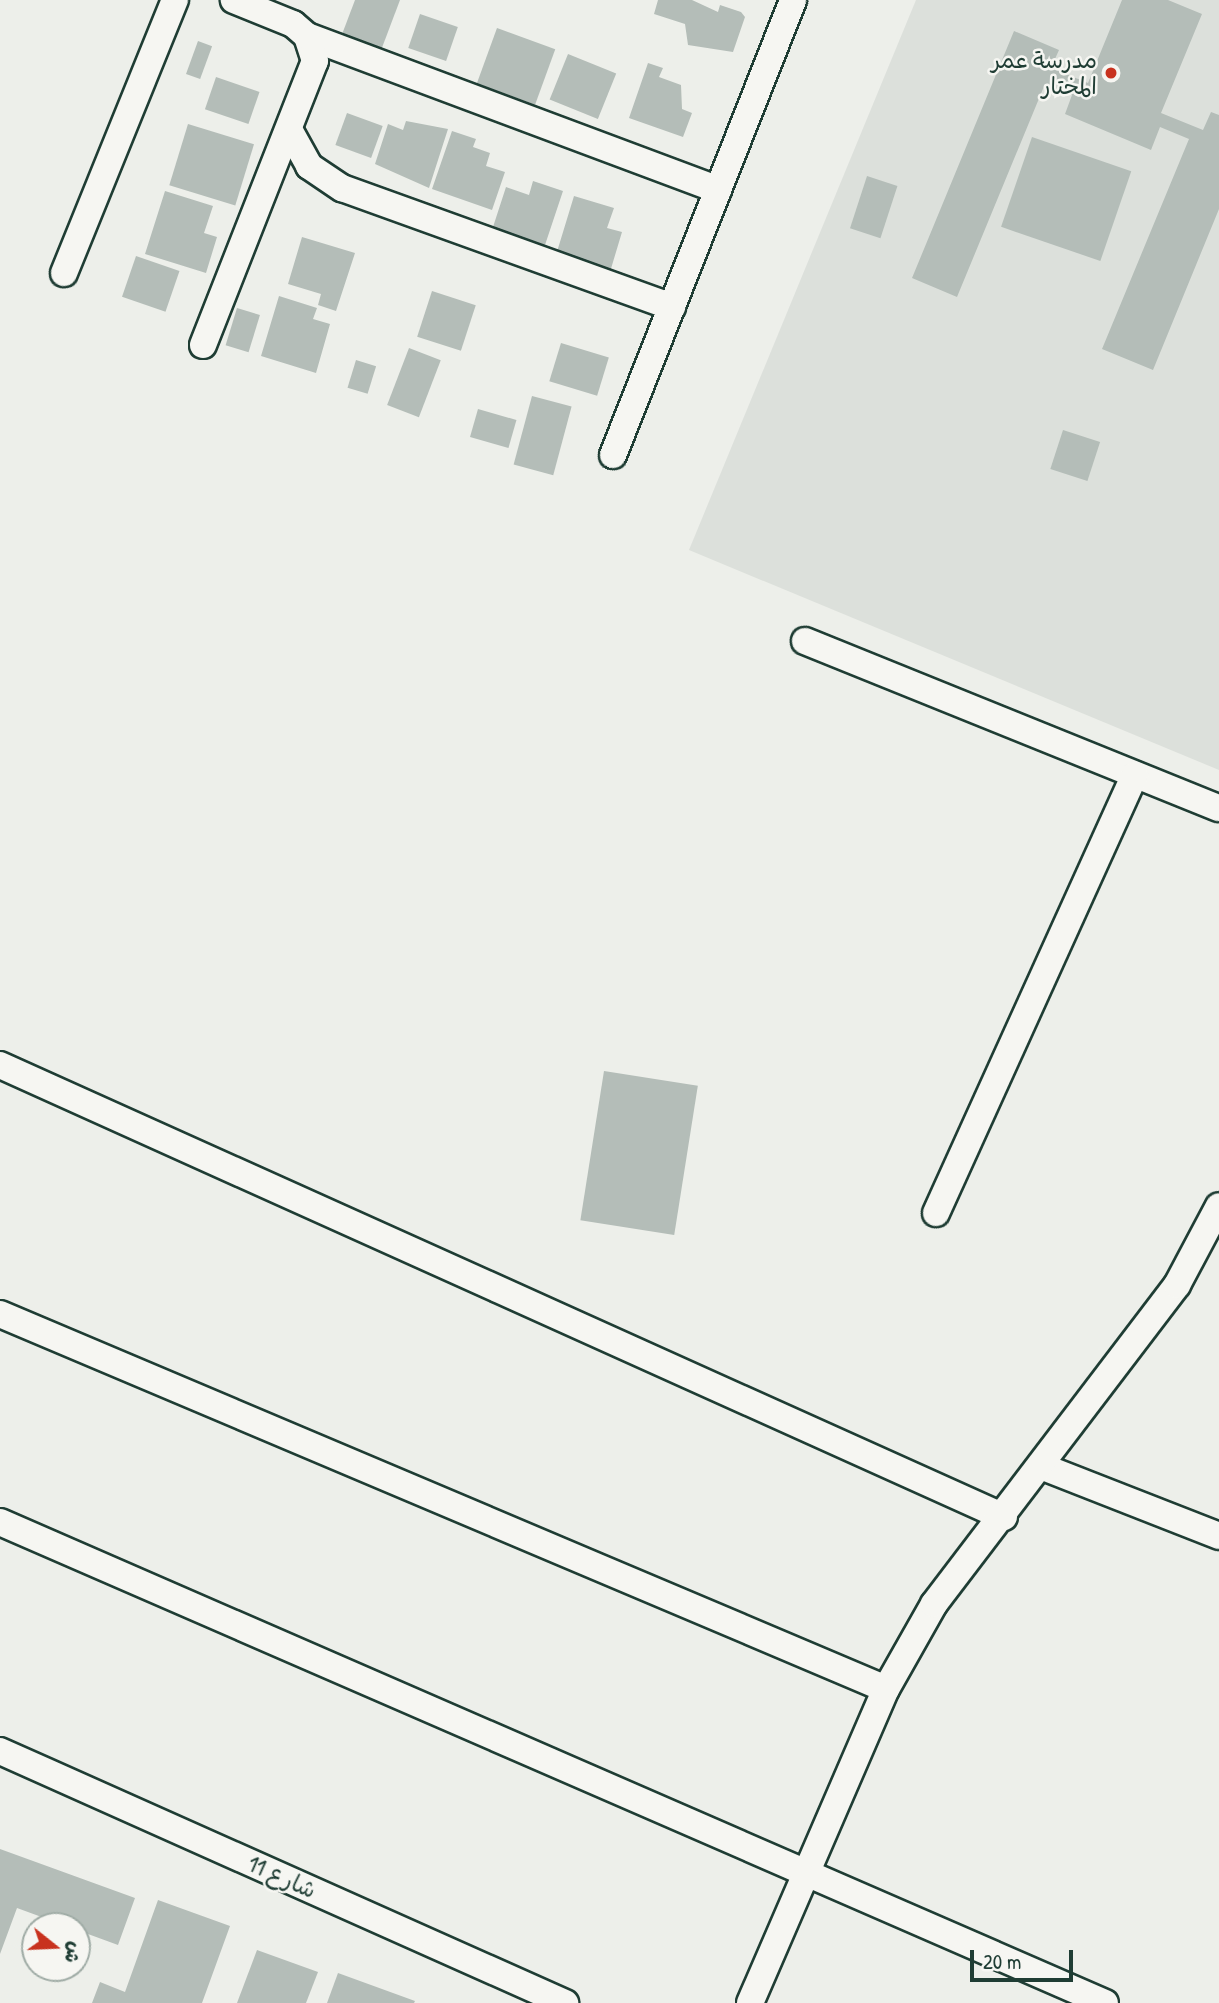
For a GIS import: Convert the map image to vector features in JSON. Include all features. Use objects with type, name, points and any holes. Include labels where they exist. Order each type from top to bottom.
[{"type":"street","points":[[64,273],[175,0]]},
{"type":"street","points":[[234,0],[307,36],[718,190]]},
{"type":"street","points":[[613,455],[793,0]]},
{"type":"street","points":[[203,345],[291,133],[315,61],[307,36]]},
{"type":"street","points":[[291,133],[309,166],[342,188],[671,307]]},
{"type":"street","points":[[805,641],[1219,808]]},
{"type":"street","points":[[936,1213],[1135,775]]},
{"type":"street","points":[[0,1065],[1004,1517]]},
{"type":"street","points":[[750,2003],[886,1689],[934,1604],[1043,1467],[1177,1285],[1219,1206]]},
{"type":"street","points":[[0,1314],[886,1689]]},
{"type":"street","points":[[1043,1467],[1219,1536]]},
{"type":"street","points":[[0,1522],[1105,2003]]},
{"type":"street","name":"شارع 11","points":[[0,1751],[565,2003]]},
{"type":"shaded area","points":[[916,0],[1219,0],[1219,770],[689,550]]},
{"type":"building","points":[[355,0],[400,0],[380,53],[341,37]]},
{"type":"building","points":[[658,0],[692,0],[718,12],[720,5],[741,12],[745,17],[733,52],[688,45],[685,24],[654,14]]},
{"type":"building","points":[[1122,0],[1168,0],[1202,14],[1161,113],[1203,130],[1211,112],[1219,115],[1219,209],[1153,370],[1102,349],[1189,139],[1160,127],[1151,150],[1065,114],[1072,95],[1045,84],[957,297],[912,278],[1014,31],[1059,50],[1051,68],[1088,83]]},
{"type":"building","points":[[420,14],[458,27],[446,61],[408,48]]},
{"type":"building","points":[[497,28],[555,49],[535,105],[477,83]]},
{"type":"building","points":[[198,41],[212,46],[200,79],[186,74]]},
{"type":"building","points":[[568,54],[616,73],[598,119],[550,99]]},
{"type":"building","points":[[648,63],[663,68],[659,77],[681,85],[682,109],[692,113],[683,137],[629,118]]},
{"type":"building","points":[[216,77],[259,92],[248,124],[205,109]]},
{"type":"building","points":[[347,113],[383,126],[371,158],[335,145]]},
{"type":"building","points":[[406,121],[448,129],[429,188],[375,164],[388,124],[403,130]]},
{"type":"building","points":[[188,124],[254,144],[235,205],[169,185]]},
{"type":"building","points":[[452,131],[476,139],[473,147],[490,153],[486,166],[505,172],[492,210],[432,189]]},
{"type":"building","points":[[1032,137],[1131,171],[1100,261],[1001,227]]},
{"type":"building","points":[[867,176],[897,186],[880,238],[850,228]]},
{"type":"building","points":[[533,181],[563,191],[545,245],[493,227],[506,187],[529,195]]},
{"type":"building","points":[[165,191],[213,206],[204,233],[217,237],[206,273],[145,254]]},
{"type":"building","points":[[574,196],[614,208],[607,228],[622,232],[610,272],[556,255]]},
{"type":"building","points":[[302,237],[355,253],[336,311],[318,305],[321,294],[288,284]]},
{"type":"building","points":[[136,256],[179,271],[165,312],[122,297]]},
{"type":"building","points":[[432,291],[476,305],[461,351],[417,337]]},
{"type":"building","points":[[279,296],[317,308],[313,319],[330,324],[316,373],[261,356]]},
{"type":"building","points":[[237,308],[260,315],[249,352],[226,345]]},
{"type":"building","points":[[561,343],[609,358],[597,396],[549,381]]},
{"type":"building","points":[[409,348],[441,360],[419,417],[387,405]]},
{"type":"building","points":[[356,360],[376,366],[368,394],[348,388]]},
{"type":"building","points":[[532,396],[572,407],[553,475],[514,465]]},
{"type":"building","points":[[478,409],[516,420],[508,448],[470,437]]},
{"type":"building","points":[[1063,430],[1100,442],[1087,481],[1050,469]]},
{"type":"building","points":[[604,1071],[698,1086],[674,1235],[580,1220]]},
{"type":"building","points":[[0,1849],[135,1898],[118,1945],[91,1935],[91,1912],[28,1912],[17,1908],[0,1954]]},
{"type":"building","points":[[158,1900],[230,1926],[202,2003],[92,2003],[100,1982],[125,1992]]},
{"type":"building","points":[[257,1950],[318,1972],[306,2003],[237,2003]]},
{"type":"building","points":[[338,1973],[415,2001],[327,2003]]},
{"type":"place","name":"مدرسة عمر المختار","points":[[1111,73]]}]
